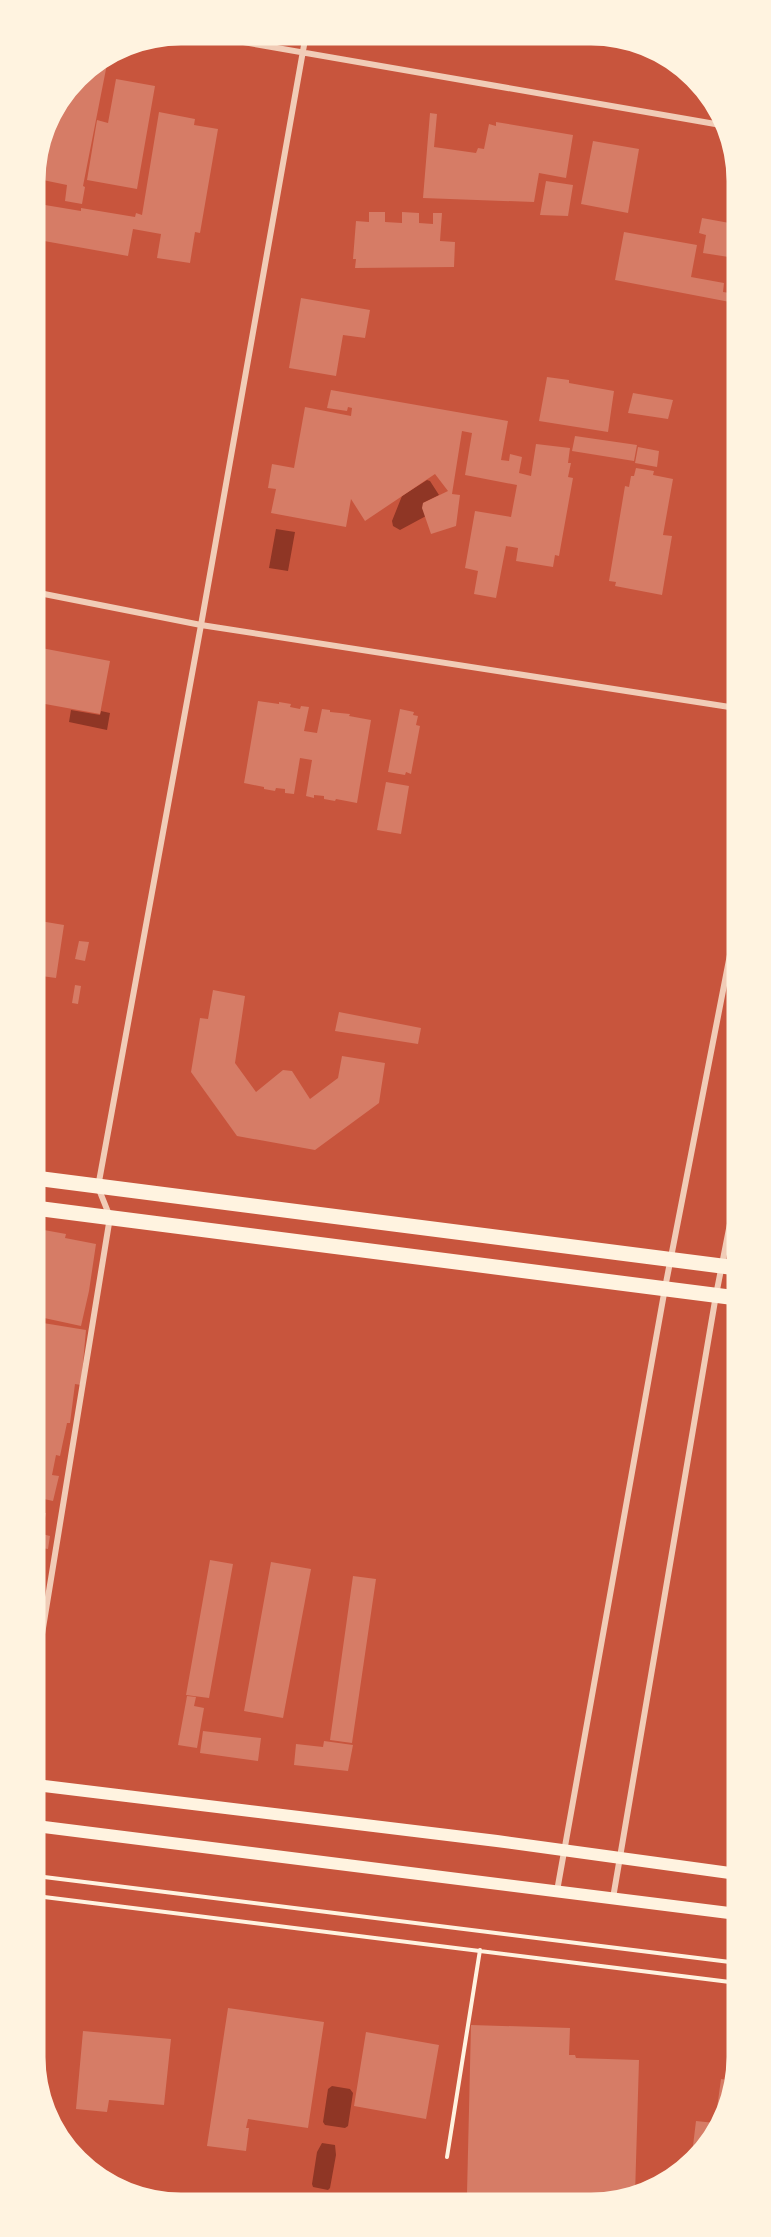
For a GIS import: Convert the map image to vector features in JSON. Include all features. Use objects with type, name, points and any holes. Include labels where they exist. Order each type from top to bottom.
[{"type":"main road","points":[[44,1179],[727,1267]]},
{"type":"main road","points":[[44,1209],[727,1297]]},
{"type":"main road","points":[[44,1786],[564,1849],[727,1873]]},
{"type":"main road","points":[[44,1827],[727,1913]]},
{"type":"street","points":[[256,44],[715,124]]},
{"type":"street","points":[[44,1622],[110,1217],[98,1187],[304,44]]},
{"type":"street","points":[[44,594],[201,625],[728,707]]},
{"type":"street","points":[[556,1891],[665,1288],[728,967]]},
{"type":"street","points":[[614,1898],[716,1295],[727,1270]]},
{"type":"path","points":[[44,1877],[727,1962]]},
{"type":"path","points":[[44,1897],[727,1982]]},
{"type":"path","points":[[447,2157],[480,1950]]},
{"type":"shaded area","points":[[427,480],[439,495],[423,503],[426,516],[400,530],[393,526],[392,521],[402,496]]},
{"type":"shaded area","points":[[276,529],[295,532],[288,571],[269,568]]},
{"type":"shaded area","points":[[71,710],[100,715],[101,711],[110,713],[107,730],[69,722]]},
{"type":"shaded area","points":[[332,2086],[350,2089],[353,2093],[348,2126],[345,2128],[325,2125],[323,2122],[328,2089]]},
{"type":"shaded area","points":[[322,2143],[335,2145],[336,2155],[328,2190],[313,2187],[312,2184],[317,2152]]},
{"type":"building","points":[[107,65],[83,186],[85,187],[82,204],[65,201],[67,185],[44,180],[45,162],[48,145],[50,145],[54,128],[67,104],[77,90]]},
{"type":"building","points":[[116,79],[155,86],[137,189],[87,180],[97,120],[108,123]]},
{"type":"building","points":[[159,112],[195,119],[194,125],[218,129],[200,233],[195,232],[190,263],[157,258],[161,234],[133,229],[128,256],[44,241],[44,205],[135,217],[136,213],[142,215]]},
{"type":"building","points":[[430,113],[437,114],[434,147],[476,153],[478,148],[484,149],[489,124],[496,126],[496,122],[573,135],[566,178],[539,173],[534,202],[423,198]]},
{"type":"building","points":[[593,141],[639,149],[628,213],[581,204]]},
{"type":"building","points":[[546,181],[573,185],[568,216],[540,215]]},
{"type":"building","points":[[369,212],[385,212],[385,222],[402,223],[402,212],[419,213],[419,223],[433,224],[433,213],[442,213],[440,241],[455,242],[454,267],[355,268],[356,259],[353,259],[356,221],[369,222]]},
{"type":"building","points":[[702,218],[728,223],[728,257],[703,253],[706,235],[699,233]]},
{"type":"building","points":[[624,232],[697,245],[691,277],[724,283],[723,292],[728,293],[728,302],[615,280]]},
{"type":"building","points":[[301,298],[370,310],[365,338],[343,335],[336,376],[289,368]]},
{"type":"building","points":[[547,377],[614,391],[608,432],[539,421]]},
{"type":"building","points":[[331,390],[508,421],[501,460],[509,461],[510,454],[522,457],[519,473],[531,476],[536,444],[570,448],[568,463],[571,463],[568,477],[573,478],[559,556],[555,555],[553,567],[516,561],[518,548],[506,546],[496,598],[474,594],[478,571],[465,568],[475,511],[511,517],[517,485],[465,475],[472,433],[462,431],[452,494],[460,495],[456,526],[431,534],[422,508],[423,503],[448,491],[435,474],[365,521],[351,499],[346,527],[271,513],[276,489],[268,488],[272,464],[294,468],[305,407],[351,416],[352,408],[348,407],[347,411],[327,408]]},
{"type":"building","points":[[633,393],[673,400],[668,419],[628,413]]},
{"type":"building","points":[[575,436],[637,445],[634,461],[572,451]]},
{"type":"building","points":[[638,447],[659,451],[657,467],[635,463]]},
{"type":"building","points":[[636,468],[654,471],[653,475],[673,479],[663,535],[672,536],[662,595],[615,586],[616,582],[609,581],[625,486],[629,487],[631,476],[634,476]]},
{"type":"building","points":[[44,649],[110,661],[100,714],[44,704]]},
{"type":"building","points":[[258,701],[291,704],[290,707],[300,709],[301,706],[309,707],[304,731],[317,733],[322,709],[371,720],[357,803],[324,799],[324,796],[314,795],[314,798],[306,796],[312,760],[300,758],[294,794],[285,793],[285,789],[276,788],[275,791],[244,783]]},
{"type":"building","points":[[400,709],[414,712],[413,715],[418,716],[416,725],[420,726],[411,774],[406,772],[405,775],[388,772]]},
{"type":"building","points":[[386,782],[409,786],[401,834],[377,830]]},
{"type":"building","points":[[44,922],[64,925],[56,978],[44,976]]},
{"type":"building","points":[[79,941],[89,942],[85,961],[75,959]]},
{"type":"building","points":[[75,985],[81,986],[78,1004],[72,1003]]},
{"type":"building","points":[[213,990],[245,996],[235,1063],[256,1092],[283,1070],[292,1071],[310,1099],[338,1078],[342,1056],[385,1063],[379,1103],[315,1150],[237,1136],[191,1072],[200,1018],[208,1019]]},
{"type":"building","points":[[339,1012],[421,1028],[418,1044],[335,1031]]},
{"type":"building","points":[[44,1230],[66,1234],[65,1238],[96,1244],[81,1326],[44,1318]]},
{"type":"building","points":[[44,1323],[86,1330],[81,1385],[75,1384],[70,1423],[67,1423],[60,1456],[56,1455],[52,1475],[59,1476],[53,1501],[44,1499]]},
{"type":"building","points":[[44,1534],[50,1536],[48,1549],[44,1548]]},
{"type":"building","points":[[210,1560],[233,1564],[209,1698],[186,1695]]},
{"type":"building","points":[[271,1562],[311,1569],[283,1718],[244,1711]]},
{"type":"building","points":[[353,1576],[376,1579],[352,1743],[330,1740]]},
{"type":"building","points":[[187,1696],[196,1697],[194,1706],[204,1708],[197,1748],[178,1745]]},
{"type":"building","points":[[203,1731],[261,1738],[258,1761],[200,1753]]},
{"type":"building","points":[[324,1741],[353,1745],[348,1771],[294,1765],[296,1744],[323,1747]]},
{"type":"building","points":[[228,2008],[324,2022],[308,2128],[248,2119],[246,2151],[207,2146]]},
{"type":"building","points":[[471,2025],[570,2028],[569,2055],[575,2055],[576,2058],[639,2060],[635,2186],[591,2194],[467,2194]]},
{"type":"building","points":[[83,2031],[171,2039],[164,2105],[109,2100],[107,2112],[76,2109]]},
{"type":"building","points":[[366,2032],[439,2045],[426,2119],[354,2106]]},
{"type":"building","points":[[721,2079],[725,2080],[720,2101],[717,2109]]},
{"type":"building","points":[[696,2121],[710,2122],[693,2148]]}]
